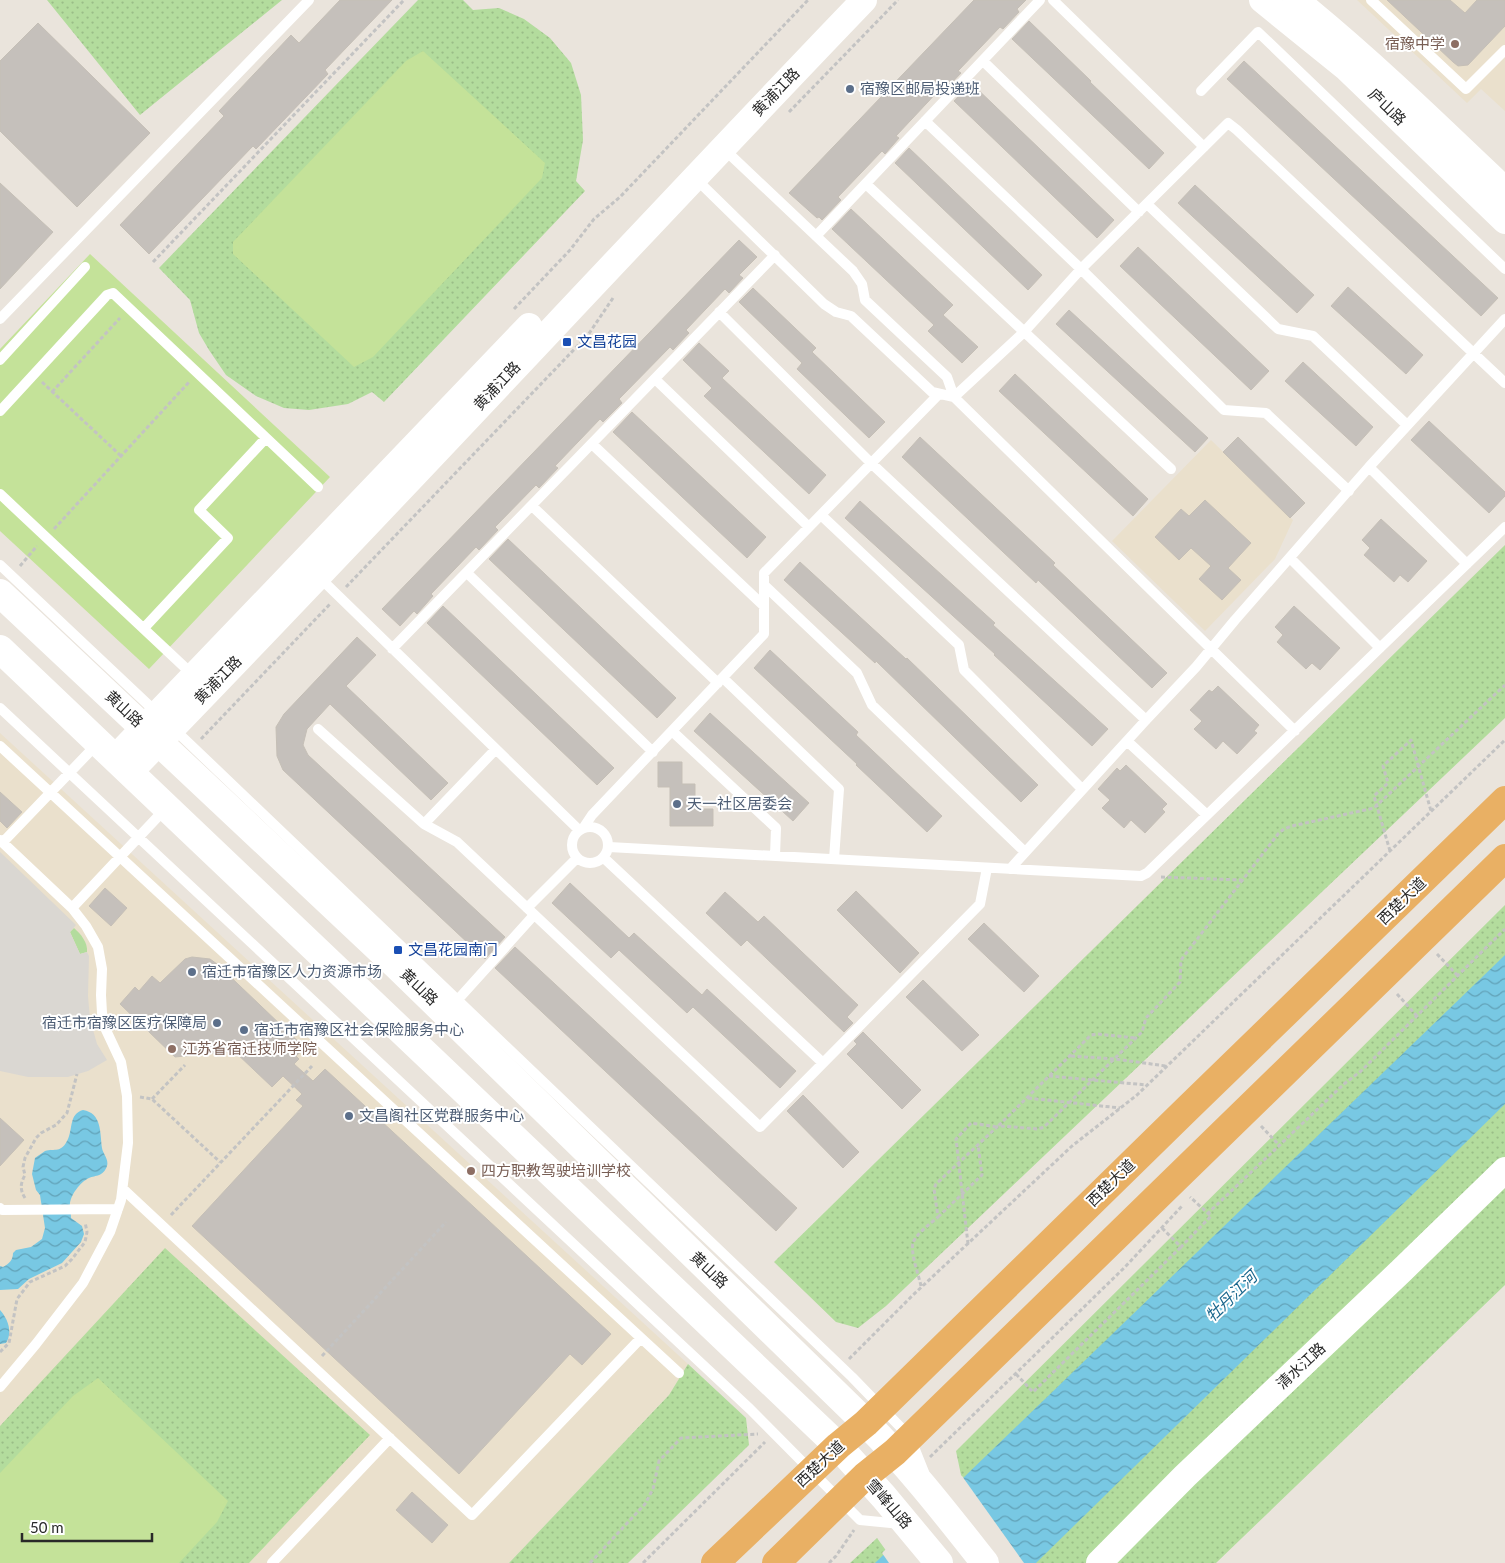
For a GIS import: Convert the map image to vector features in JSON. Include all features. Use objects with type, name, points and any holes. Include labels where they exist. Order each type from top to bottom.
[{"type":"highway","name":"西楚大道","points":[[715,1563],[811,1471],[874,1415],[1505,800]]},
{"type":"highway","points":[[776,1563],[865,1476],[903,1445],[1505,858]]},
{"type":"main road","name":"黄山路","points":[[5,584],[161,726],[903,1445]]},
{"type":"main road","points":[[0,649],[838,1446]]},
{"type":"main road","points":[[903,1445],[933,1497],[985,1563]]},
{"type":"main road","name":"雪峰山路","points":[[838,1446],[939,1563]]},
{"type":"street","name":"黄浦江路","points":[[114,757],[161,726],[840,0]]},
{"type":"street","name":"黄浦江路","points":[[201,683],[318,576],[722,147],[864,0]]},
{"type":"street","name":"庐山路","points":[[1262,0],[1346,68],[1505,221]]},
{"type":"street","name":"庐山路","points":[[1296,0],[1399,89],[1505,190]]},
{"type":"street","name":"清水江路","points":[[1099,1563],[1185,1476],[1505,1170]]},
{"type":"lane","points":[[0,319],[309,0]]},
{"type":"lane","points":[[816,236],[1040,0]]},
{"type":"lane","points":[[1053,0],[1204,147]]},
{"type":"lane","points":[[1372,0],[1466,89],[1505,50]]},
{"type":"lane","points":[[1201,92],[1258,32],[1505,269]]},
{"type":"lane","points":[[983,61],[1139,212]]},
{"type":"lane","points":[[925,121],[1224,410],[1266,413],[1349,491]]},
{"type":"lane","points":[[954,397],[1024,332],[1081,270],[1228,123],[1505,383]]},
{"type":"lane","points":[[722,147],[853,271],[862,284],[865,300],[946,377],[954,397],[1295,731]]},
{"type":"lane","points":[[694,177],[824,304],[836,312],[851,316],[932,392],[954,397]]},
{"type":"lane","points":[[866,184],[1172,469]]},
{"type":"lane","points":[[1147,204],[1278,329],[1313,336],[1408,425]]},
{"type":"lane","points":[[392,649],[775,256]]},
{"type":"lane","points":[[0,360],[85,267]]},
{"type":"lane","points":[[0,411],[107,295],[113,293],[318,487]]},
{"type":"lane","points":[[719,312],[871,463],[1146,720]]},
{"type":"lane","points":[[1010,869],[1196,667],[1210,648],[1369,467],[1505,319]]},
{"type":"lane","points":[[655,379],[809,527]]},
{"type":"lane","points":[[582,829],[590,826],[602,830],[608,840],[609,846],[604,858],[600,862],[582,862],[577,858],[573,852],[572,841],[575,835],[764,634],[764,573],[939,394]]},
{"type":"lane","points":[[144,628],[228,538],[199,510],[266,438]]},
{"type":"lane","points":[[592,444],[764,606]]},
{"type":"lane","points":[[1369,467],[1467,564]]},
{"type":"lane","points":[[0,494],[201,683]]},
{"type":"lane","points":[[532,506],[838,789],[834,859]]},
{"type":"lane","points":[[821,515],[959,645],[964,670],[1082,789]]},
{"type":"lane","points":[[609,846],[1140,876],[1147,873],[1505,527]]},
{"type":"lane","points":[[1290,558],[1380,648]]},
{"type":"lane","points":[[0,566],[5,584]]},
{"type":"lane","points":[[466,573],[653,752]]},
{"type":"lane","points":[[318,576],[496,749],[582,829]]},
{"type":"lane","points":[[764,585],[857,673],[872,705],[1025,852]]},
{"type":"lane","points":[[0,708],[736,1396],[860,1520],[907,1524]]},
{"type":"lane","points":[[161,726],[193,747],[452,1007],[841,1367],[874,1415]]},
{"type":"lane","points":[[318,729],[424,824],[457,842],[760,1127],[980,904],[987,868]]},
{"type":"lane","points":[[672,731],[776,828],[775,856]]},
{"type":"lane","points":[[1127,741],[1207,815]]},
{"type":"lane","points":[[0,746],[680,1373]]},
{"type":"lane","points":[[424,824],[496,749]]},
{"type":"lane","points":[[0,1387],[83,1283],[110,1232],[121,1200],[128,1143],[127,1096],[121,1062],[106,1030],[102,1013],[102,969],[98,947],[86,926],[72,908],[2,841],[69,773],[114,757]]},
{"type":"lane","points":[[72,908],[167,807]]},
{"type":"lane","points":[[452,1007],[577,858]]},
{"type":"lane","points":[[604,858],[823,1064]]},
{"type":"lane","points":[[123,1189],[472,1515],[642,1338]]},
{"type":"lane","points":[[0,1208],[2,1210],[118,1208]]},
{"type":"lane","points":[[272,1563],[390,1438]]},
{"type":"lane","points":[[903,1445],[921,1466],[933,1497]]},
{"type":"path","points":[[153,262],[404,0]]},
{"type":"path","points":[[788,114],[898,0]]},
{"type":"path","points":[[193,747],[588,335],[614,296]]},
{"type":"path","points":[[52,392],[129,308]]},
{"type":"path","points":[[5,584],[198,373]]},
{"type":"path","points":[[34,374],[121,456]]},
{"type":"path","points":[[968,1244],[956,1139],[972,1123],[997,1127],[1044,1128],[1142,1032],[1146,1018],[1180,982],[1181,960],[1278,834],[1292,826],[1374,808],[1505,685]]},
{"type":"path","points":[[1390,851],[1374,796],[1388,783],[1383,766],[1411,740],[1431,811]]},
{"type":"path","points":[[841,1367],[921,1287],[1072,1146],[1147,1086],[1505,740]]},
{"type":"path","points":[[1140,876],[1243,880]]},
{"type":"path","points":[[1207,1214],[1344,1084],[1361,1071],[1505,929]]},
{"type":"path","points":[[1431,961],[1444,948]]},
{"type":"path","points":[[1438,954],[1458,976]]},
{"type":"path","points":[[1403,988],[1397,994],[1417,1016]]},
{"type":"path","points":[[938,1217],[934,1189],[936,1184],[1091,1035],[1137,1038]]},
{"type":"path","points":[[1070,1056],[1167,1066]]},
{"type":"path","points":[[152,1099],[185,1065]]},
{"type":"path","points":[[162,1225],[312,1066]]},
{"type":"path","points":[[30,1210],[27,1200],[21,1191],[21,1182],[25,1175],[22,1167],[25,1158],[36,1138],[41,1133],[64,1119],[77,1074]]},
{"type":"path","points":[[1049,1076],[1147,1086]]},
{"type":"path","points":[[127,1096],[152,1099],[220,1162]]},
{"type":"path","points":[[1027,1097],[1120,1108]]},
{"type":"path","points":[[1253,1132],[1260,1125],[1279,1145]]},
{"type":"path","points":[[921,1287],[912,1244],[982,1174],[978,1144]]},
{"type":"path","points":[[921,1466],[1125,1268],[1196,1190]]},
{"type":"path","points":[[1016,1374],[1033,1392],[1181,1247],[1210,1216],[1190,1197]]},
{"type":"path","points":[[0,1352],[9,1343],[17,1298],[30,1282],[65,1266],[85,1242],[87,1232],[85,1209]]},
{"type":"path","points":[[313,1366],[446,1222]]},
{"type":"path","points":[[1162,1228],[1181,1247]]},
{"type":"path","points":[[590,1563],[645,1504],[652,1489],[660,1460],[681,1438],[774,1434]]},
{"type":"path","points":[[643,1563],[774,1434]]},
{"type":"path","points":[[829,1563],[836,1556],[860,1520]]},
{"type":"shaded area","name":"宿豫中学","points":[[1357,0],[1505,0],[1505,111],[1481,89],[1467,103]]},
{"type":"shaded area","points":[[1211,440],[1293,520],[1275,559],[1205,631],[1112,541]]},
{"type":"shaded area","name":"江苏省宿迁技师学院","points":[[0,733],[688,1364],[669,1395],[509,1563],[0,1563]]},
{"type":"shaded area","points":[[0,852],[76,925],[70,932],[80,954],[87,952],[89,956],[88,996],[90,1019],[97,1044],[107,1060],[88,1071],[68,1077],[28,1077],[0,1071]]},
{"type":"green space","points":[[47,0],[282,0],[140,115]]},
{"type":"green space","points":[[418,0],[463,0],[473,10],[499,8],[524,19],[550,38],[571,63],[581,95],[583,140],[576,181],[585,191],[384,402],[372,392],[348,404],[309,410],[284,408],[256,396],[226,375],[199,333],[190,300],[159,268]]},
{"type":"green space","points":[[423,51],[545,163],[542,178],[373,357],[354,367],[233,254],[233,242],[406,61]]},
{"type":"green space","points":[[90,254],[330,477],[149,669],[0,531],[0,349]]},
{"type":"green space","points":[[1505,545],[1505,718],[886,1306],[858,1328],[836,1322],[774,1262]]},
{"type":"green space","points":[[1505,905],[1505,1285],[1216,1563],[1025,1563],[961,1475],[956,1451]]},
{"type":"green space","points":[[74,928],[84,939],[87,952],[80,954],[70,932]]},
{"type":"green space","points":[[165,1248],[370,1435],[249,1563],[0,1563],[0,1426]]},
{"type":"green space","points":[[688,1364],[746,1418],[749,1445],[628,1563],[509,1563],[669,1395]]},
{"type":"green space","points":[[98,1378],[228,1501],[217,1522],[179,1563],[0,1563],[0,1473],[73,1396]]},
{"type":"green space","points":[[877,1538],[895,1563],[850,1563]]},
{"type":"water","name":"牡丹江河","points":[[1505,955],[1505,1104],[1036,1563],[875,1563]]},
{"type":"water","points":[[83,1110],[94,1115],[97,1119],[107,1166],[101,1174],[89,1178],[82,1183],[71,1198],[71,1218],[82,1226],[84,1234],[81,1242],[62,1263],[29,1279],[18,1289],[0,1290],[0,1266],[3,1267],[9,1263],[16,1250],[31,1247],[42,1239],[45,1228],[40,1195],[36,1190],[32,1174],[35,1158],[45,1151],[58,1150],[63,1147],[70,1135],[73,1118]]},
{"type":"water","points":[[0,1310],[7,1321],[9,1334],[6,1343],[0,1344]]},
{"type":"pier","points":[[962,1476],[1024,1563],[889,1563],[882,1553]]},
{"type":"building","points":[[340,0],[392,0],[325,70],[328,74],[256,149],[253,146],[149,254],[120,225],[224,116],[219,111],[291,35],[299,43]]},
{"type":"building","points":[[974,0],[1026,0],[1017,9],[1019,12],[1003,29],[1000,27],[958,71],[961,73],[944,91],[941,88],[896,136],[899,138],[885,154],[882,151],[838,197],[841,200],[822,220],[819,217],[817,218],[789,193]]},
{"type":"building","points":[[1387,0],[1450,0],[1465,13],[1477,0],[1505,0],[1505,26],[1468,65],[1458,66]]},
{"type":"building","points":[[1029,21],[1164,153],[1149,169],[1012,39]]},
{"type":"building","points":[[38,23],[150,133],[77,207],[0,131],[0,61]]},
{"type":"building","points":[[1244,61],[1498,298],[1481,316],[1227,79]]},
{"type":"building","points":[[971,83],[1114,220],[1097,238],[954,101]]},
{"type":"building","points":[[909,148],[1042,275],[1028,290],[895,163]]},
{"type":"building","points":[[0,183],[53,232],[0,289]]},
{"type":"building","points":[[1195,185],[1314,295],[1297,313],[1178,203]]},
{"type":"building","points":[[851,209],[953,305],[943,315],[978,347],[962,363],[928,331],[934,325],[832,229]]},
{"type":"building","points":[[739,240],[757,257],[739,275],[743,278],[729,293],[725,289],[686,330],[689,333],[673,350],[670,347],[619,399],[622,403],[603,422],[600,419],[555,466],[558,468],[539,488],[536,485],[495,527],[498,530],[479,550],[476,547],[431,594],[433,596],[417,614],[414,611],[400,626],[382,609]]},
{"type":"building","points":[[1138,247],[1269,371],[1251,390],[1120,266]]},
{"type":"building","points":[[1348,287],[1423,355],[1406,374],[1331,306]]},
{"type":"building","points":[[753,288],[816,348],[812,352],[885,422],[869,438],[797,369],[802,363],[739,302]]},
{"type":"building","points":[[1069,310],[1208,438],[1195,452],[1056,324]]},
{"type":"building","points":[[699,343],[729,371],[722,378],[826,475],[809,494],[704,396],[712,388],[683,360]]},
{"type":"building","points":[[1303,362],[1373,427],[1356,446],[1285,381]]},
{"type":"building","points":[[1015,374],[1148,499],[1133,516],[999,391]]},
{"type":"building","points":[[632,412],[766,537],[747,558],[613,432]]},
{"type":"building","points":[[1429,421],[1505,492],[1505,496],[1489,513],[1411,440]]},
{"type":"building","points":[[920,437],[1055,563],[1053,565],[1167,673],[1152,688],[1038,580],[1036,583],[902,457]]},
{"type":"building","points":[[1238,437],[1305,503],[1290,518],[1223,452]]},
{"type":"building","points":[[1205,500],[1251,543],[1228,568],[1241,580],[1222,600],[1199,579],[1211,566],[1191,548],[1179,560],[1155,537],[1181,509],[1189,516]]},
{"type":"building","points":[[860,501],[995,623],[993,625],[1108,729],[1092,746],[995,654],[845,518]]},
{"type":"building","points":[[1381,519],[1427,561],[1408,582],[1400,575],[1394,582],[1364,555],[1370,548],[1362,540]]},
{"type":"building","points":[[508,539],[676,698],[657,718],[489,559]]},
{"type":"building","points":[[800,562],[907,658],[1038,785],[1021,802],[876,661],[875,663],[784,580]]},
{"type":"building","points":[[443,606],[614,768],[597,785],[427,623]]},
{"type":"building","points":[[1294,606],[1340,648],[1320,670],[1312,663],[1306,669],[1277,642],[1283,635],[1275,627]]},
{"type":"building","points":[[357,637],[376,655],[346,686],[448,783],[431,800],[330,704],[307,729],[303,745],[308,755],[505,937],[485,959],[283,770],[277,756],[276,727],[284,714]]},
{"type":"building","points":[[770,650],[858,732],[856,735],[942,816],[927,832],[754,668]]},
{"type":"building","points":[[1218,686],[1259,725],[1254,731],[1257,733],[1237,754],[1223,741],[1216,749],[1194,729],[1202,721],[1190,710],[1209,690],[1212,692]]},
{"type":"building","points":[[710,713],[809,803],[793,821],[694,731]]},
{"type":"building","points":[[658,762],[682,762],[682,784],[695,784],[695,809],[713,809],[713,826],[670,826],[670,787],[658,787]]},
{"type":"building","points":[[1126,765],[1167,804],[1162,809],[1165,812],[1145,833],[1131,820],[1124,828],[1102,808],[1110,800],[1098,789],[1117,768],[1120,771]]},
{"type":"building","points":[[0,792],[22,812],[7,828],[0,821]]},
{"type":"building","points":[[570,883],[629,938],[634,933],[702,995],[707,989],[796,1071],[780,1088],[693,1007],[687,1013],[619,950],[611,958],[552,903]]},
{"type":"building","points":[[105,888],[127,908],[111,926],[89,906]]},
{"type":"building","points":[[856,891],[919,953],[900,973],[837,910]]},
{"type":"building","points":[[725,892],[758,922],[764,916],[858,1005],[847,1017],[853,1023],[844,1032],[747,940],[741,946],[706,913]]},
{"type":"building","points":[[984,923],[1039,976],[1024,992],[968,939]]},
{"type":"building","points":[[515,947],[797,1208],[776,1231],[495,968]]},
{"type":"building","points":[[192,957],[210,959],[217,964],[305,1048],[296,1056],[299,1059],[294,1064],[313,1081],[325,1069],[611,1334],[582,1365],[570,1354],[459,1474],[192,1226],[303,1106],[296,1100],[302,1094],[283,1076],[272,1087],[234,1051],[175,1057],[120,1004],[135,987],[139,991],[152,976],[160,983],[185,959]]},
{"type":"building","points":[[923,980],[979,1035],[962,1051],[906,997]]},
{"type":"building","points":[[863,1032],[921,1090],[902,1109],[847,1054],[857,1044],[854,1041]]},
{"type":"building","points":[[803,1095],[859,1152],[843,1168],[787,1111]]},
{"type":"building","points":[[0,1118],[24,1140],[0,1166]]},
{"type":"building","points":[[412,1492],[448,1525],[432,1543],[396,1510]]},
{"type":"place","name":"宿豫中学","points":[[1455,44]]},
{"type":"place","name":"宿豫区邮局投递班","points":[[850,89]]},
{"type":"place","name":"文昌花园","points":[[567,342]]},
{"type":"place","name":"天一社区居委会","points":[[677,804]]},
{"type":"place","name":"文昌花园南门","points":[[398,950]]},
{"type":"place","name":"宿迁市宿豫区人力资源市场","points":[[192,972]]},
{"type":"place","name":"宿迁市宿豫区医疗保障局","points":[[217,1023]]},
{"type":"place","name":"宿迁市宿豫区社会保险服务中心","points":[[244,1030]]},
{"type":"place","name":"江苏省宿迁技师学院","points":[[172,1049]]},
{"type":"place","name":"文昌阁社区党群服务中心","points":[[349,1116]]},
{"type":"place","name":"四方职教驾驶培训学校","points":[[471,1171]]}]
